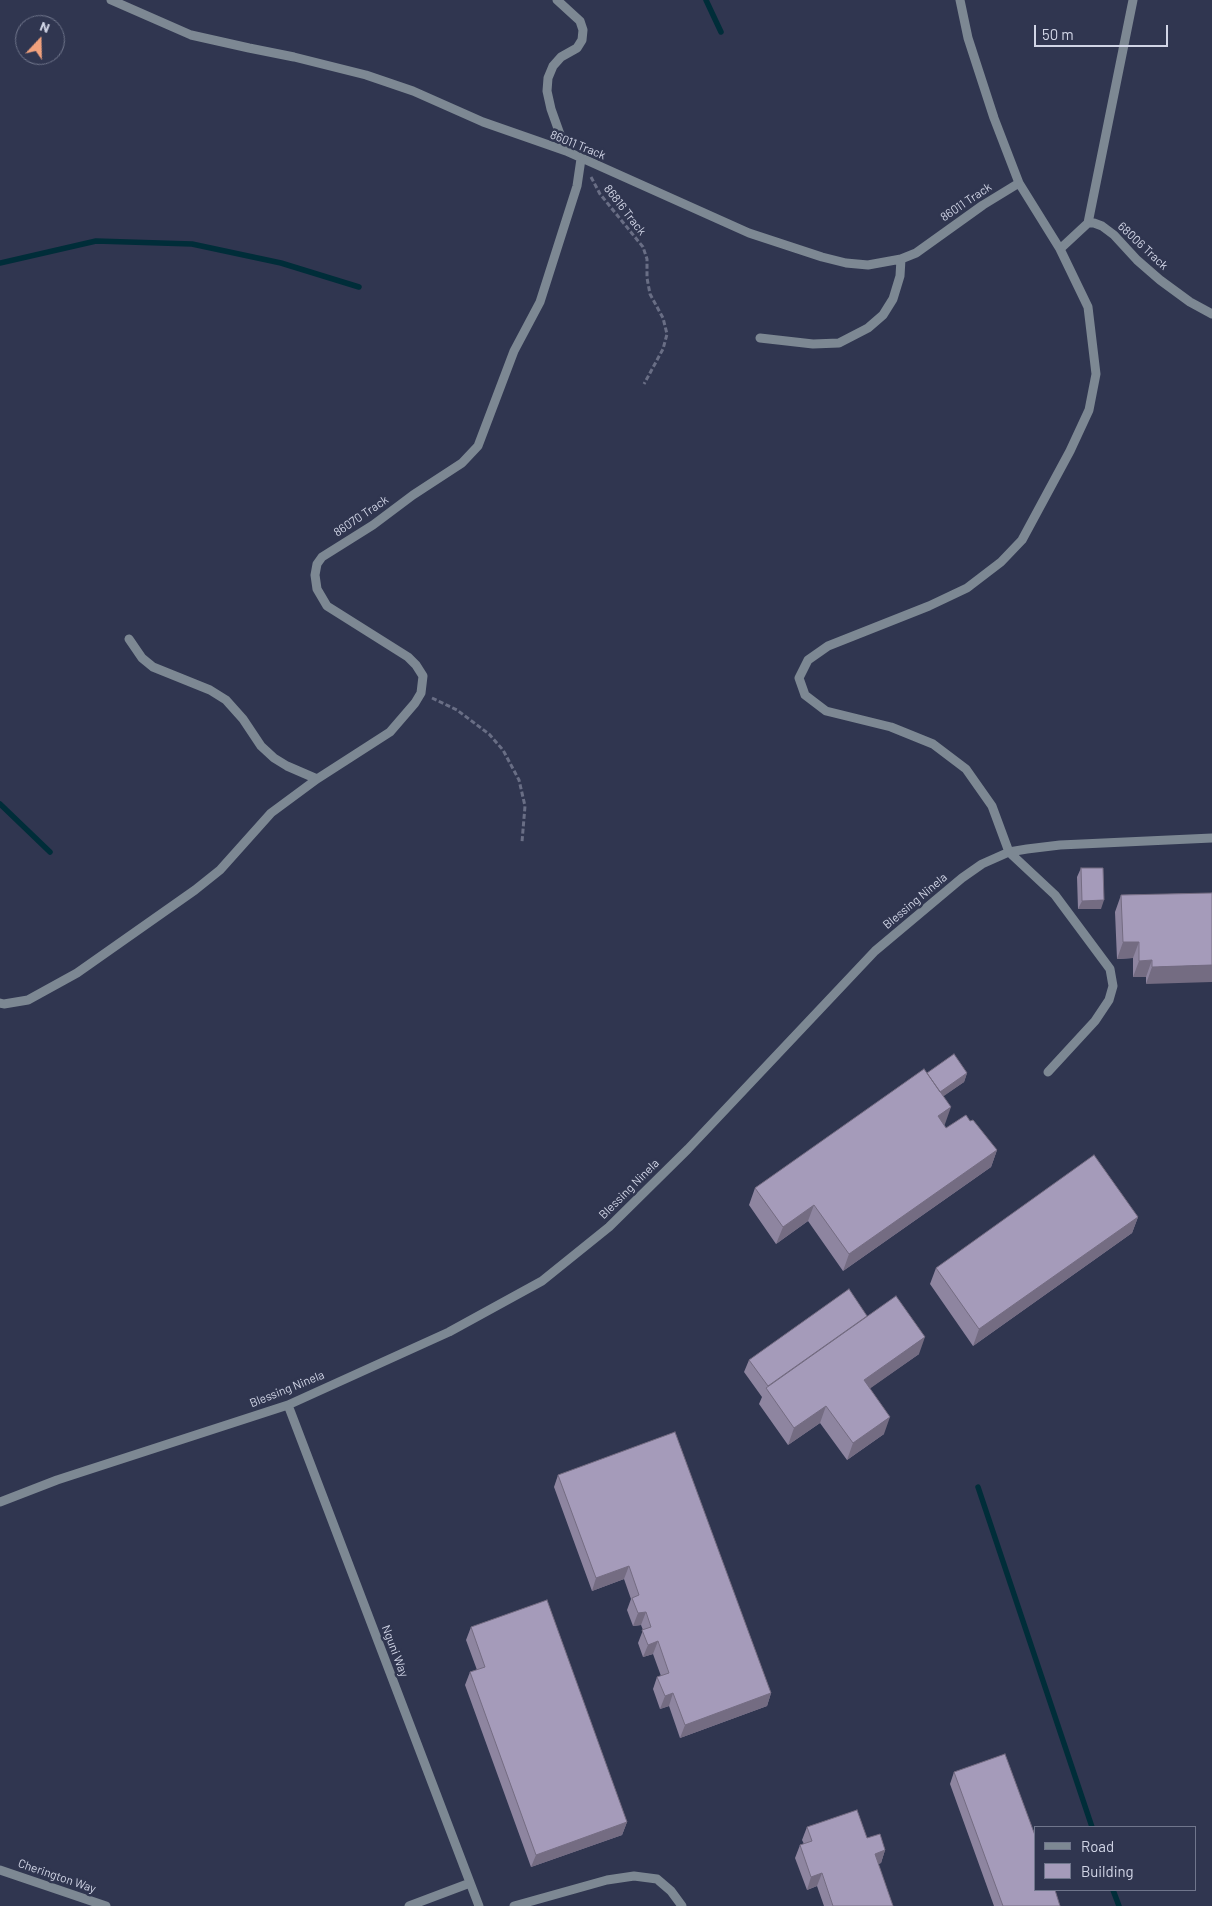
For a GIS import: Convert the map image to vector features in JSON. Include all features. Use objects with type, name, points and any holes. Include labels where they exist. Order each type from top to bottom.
[{"type":"street","name":"86011 Track","points":[[111,0],[192,35],[366,75],[436,100],[483,122],[566,152],[749,233],[846,263],[868,264],[901,259],[916,253],[976,210],[1019,183]]},
{"type":"street","points":[[557,0],[580,21],[583,30],[582,40],[577,48],[552,66],[548,78],[547,91],[550,109],[566,152]]},
{"type":"street","points":[[960,0],[968,38],[994,118],[1019,183],[1060,250],[1088,307],[1096,374],[1089,410],[1062,467],[1022,540],[1001,562],[967,588],[929,606],[828,646],[808,660],[799,678],[805,695],[826,711],[891,727],[933,744],[966,769],[992,806],[1009,852],[1055,895],[1110,969],[1113,986],[1109,1000],[1095,1021],[1048,1072]]},
{"type":"street","points":[[1060,250],[1088,223],[1133,0]]},
{"type":"street","name":"86070 Track","points":[[421,693],[423,676],[408,657],[327,606],[317,590],[315,575],[318,564],[322,557],[373,525],[413,495],[462,463],[478,446],[511,358],[540,302],[577,186],[582,159]]},
{"type":"street","name":"68006 Track","points":[[1088,223],[1102,226],[1114,235],[1137,260],[1160,280],[1190,302],[1212,314]]},
{"type":"street","points":[[760,338],[813,344],[840,343],[868,328],[883,314],[893,299],[900,276],[901,259]]},
{"type":"street","points":[[129,639],[142,658],[153,667],[210,690],[226,700],[243,719],[261,746],[274,758],[287,766],[316,778]]},
{"type":"street","points":[[0,1003],[28,1000],[77,973],[195,890],[220,870],[271,813],[316,778],[390,732],[415,703],[421,693]]},
{"type":"street","name":"Blessing Ninela","points":[[0,1502],[66,1477],[288,1405],[449,1332],[542,1280],[616,1221],[688,1149],[875,951],[962,878],[982,864],[1009,852],[1060,845],[1212,838]]},
{"type":"street","name":"Nguni Way","points":[[288,1405],[479,1906]]},
{"type":"street","name":"Cherington Way","points":[[0,1870],[106,1906]]},
{"type":"street","points":[[514,1906],[607,1880],[634,1876],[657,1879],[671,1891],[682,1906]]},
{"type":"street","points":[[409,1906],[470,1883]]},
{"type":"path","name":"86816 Track","points":[[582,159],[600,194],[643,247],[648,259],[647,278],[650,294],[662,318],[667,334],[663,349],[644,384]]},
{"type":"path","points":[[421,693],[457,710],[489,734],[503,750],[519,780],[525,806],[522,842]]},
{"type":"building","points":[[1081,868],[1103,868],[1104,900],[1082,901]]},
{"type":"building","points":[[1212,893],[1212,965],[1152,967],[1152,960],[1139,961],[1139,942],[1123,942],[1121,895]]},
{"type":"building","points":[[954,1054],[967,1073],[940,1092],[927,1073]]},
{"type":"building","points":[[924,1069],[951,1107],[938,1116],[946,1128],[966,1115],[970,1121],[973,1120],[997,1150],[849,1254],[814,1205],[783,1227],[755,1188]]},
{"type":"building","points":[[1094,1155],[1138,1217],[979,1329],[936,1268]]},
{"type":"building","points":[[849,1289],[867,1316],[768,1386],[749,1360]]},
{"type":"building","points":[[896,1296],[925,1337],[864,1380],[890,1417],[853,1443],[826,1406],[794,1428],[766,1388]]},
{"type":"building","points":[[675,1432],[771,1693],[685,1725],[673,1693],[665,1696],[657,1677],[669,1673],[658,1641],[648,1645],[642,1630],[651,1627],[646,1612],[638,1613],[632,1598],[639,1595],[629,1566],[596,1578],[558,1475]]},
{"type":"building","points":[[547,1600],[627,1822],[536,1855],[470,1672],[485,1667],[471,1627]]},
{"type":"building","points":[[1005,1754],[1034,1833],[1034,1891],[1055,1891],[1060,1906],[1003,1906],[954,1772]]},
{"type":"building","points":[[857,1810],[867,1838],[880,1834],[885,1850],[875,1854],[893,1906],[833,1906],[822,1873],[811,1877],[800,1845],[812,1841],[807,1827]]},
{"type":"waterway","points":[[706,0],[721,32]]},
{"type":"waterway","points":[[0,263],[96,241],[192,244],[281,263],[359,287]]},
{"type":"waterway","points":[[0,804],[50,852]]},
{"type":"waterway","points":[[978,1487],[1092,1826]]},
{"type":"waterway","points":[[1113,1891],[1119,1906]]}]
